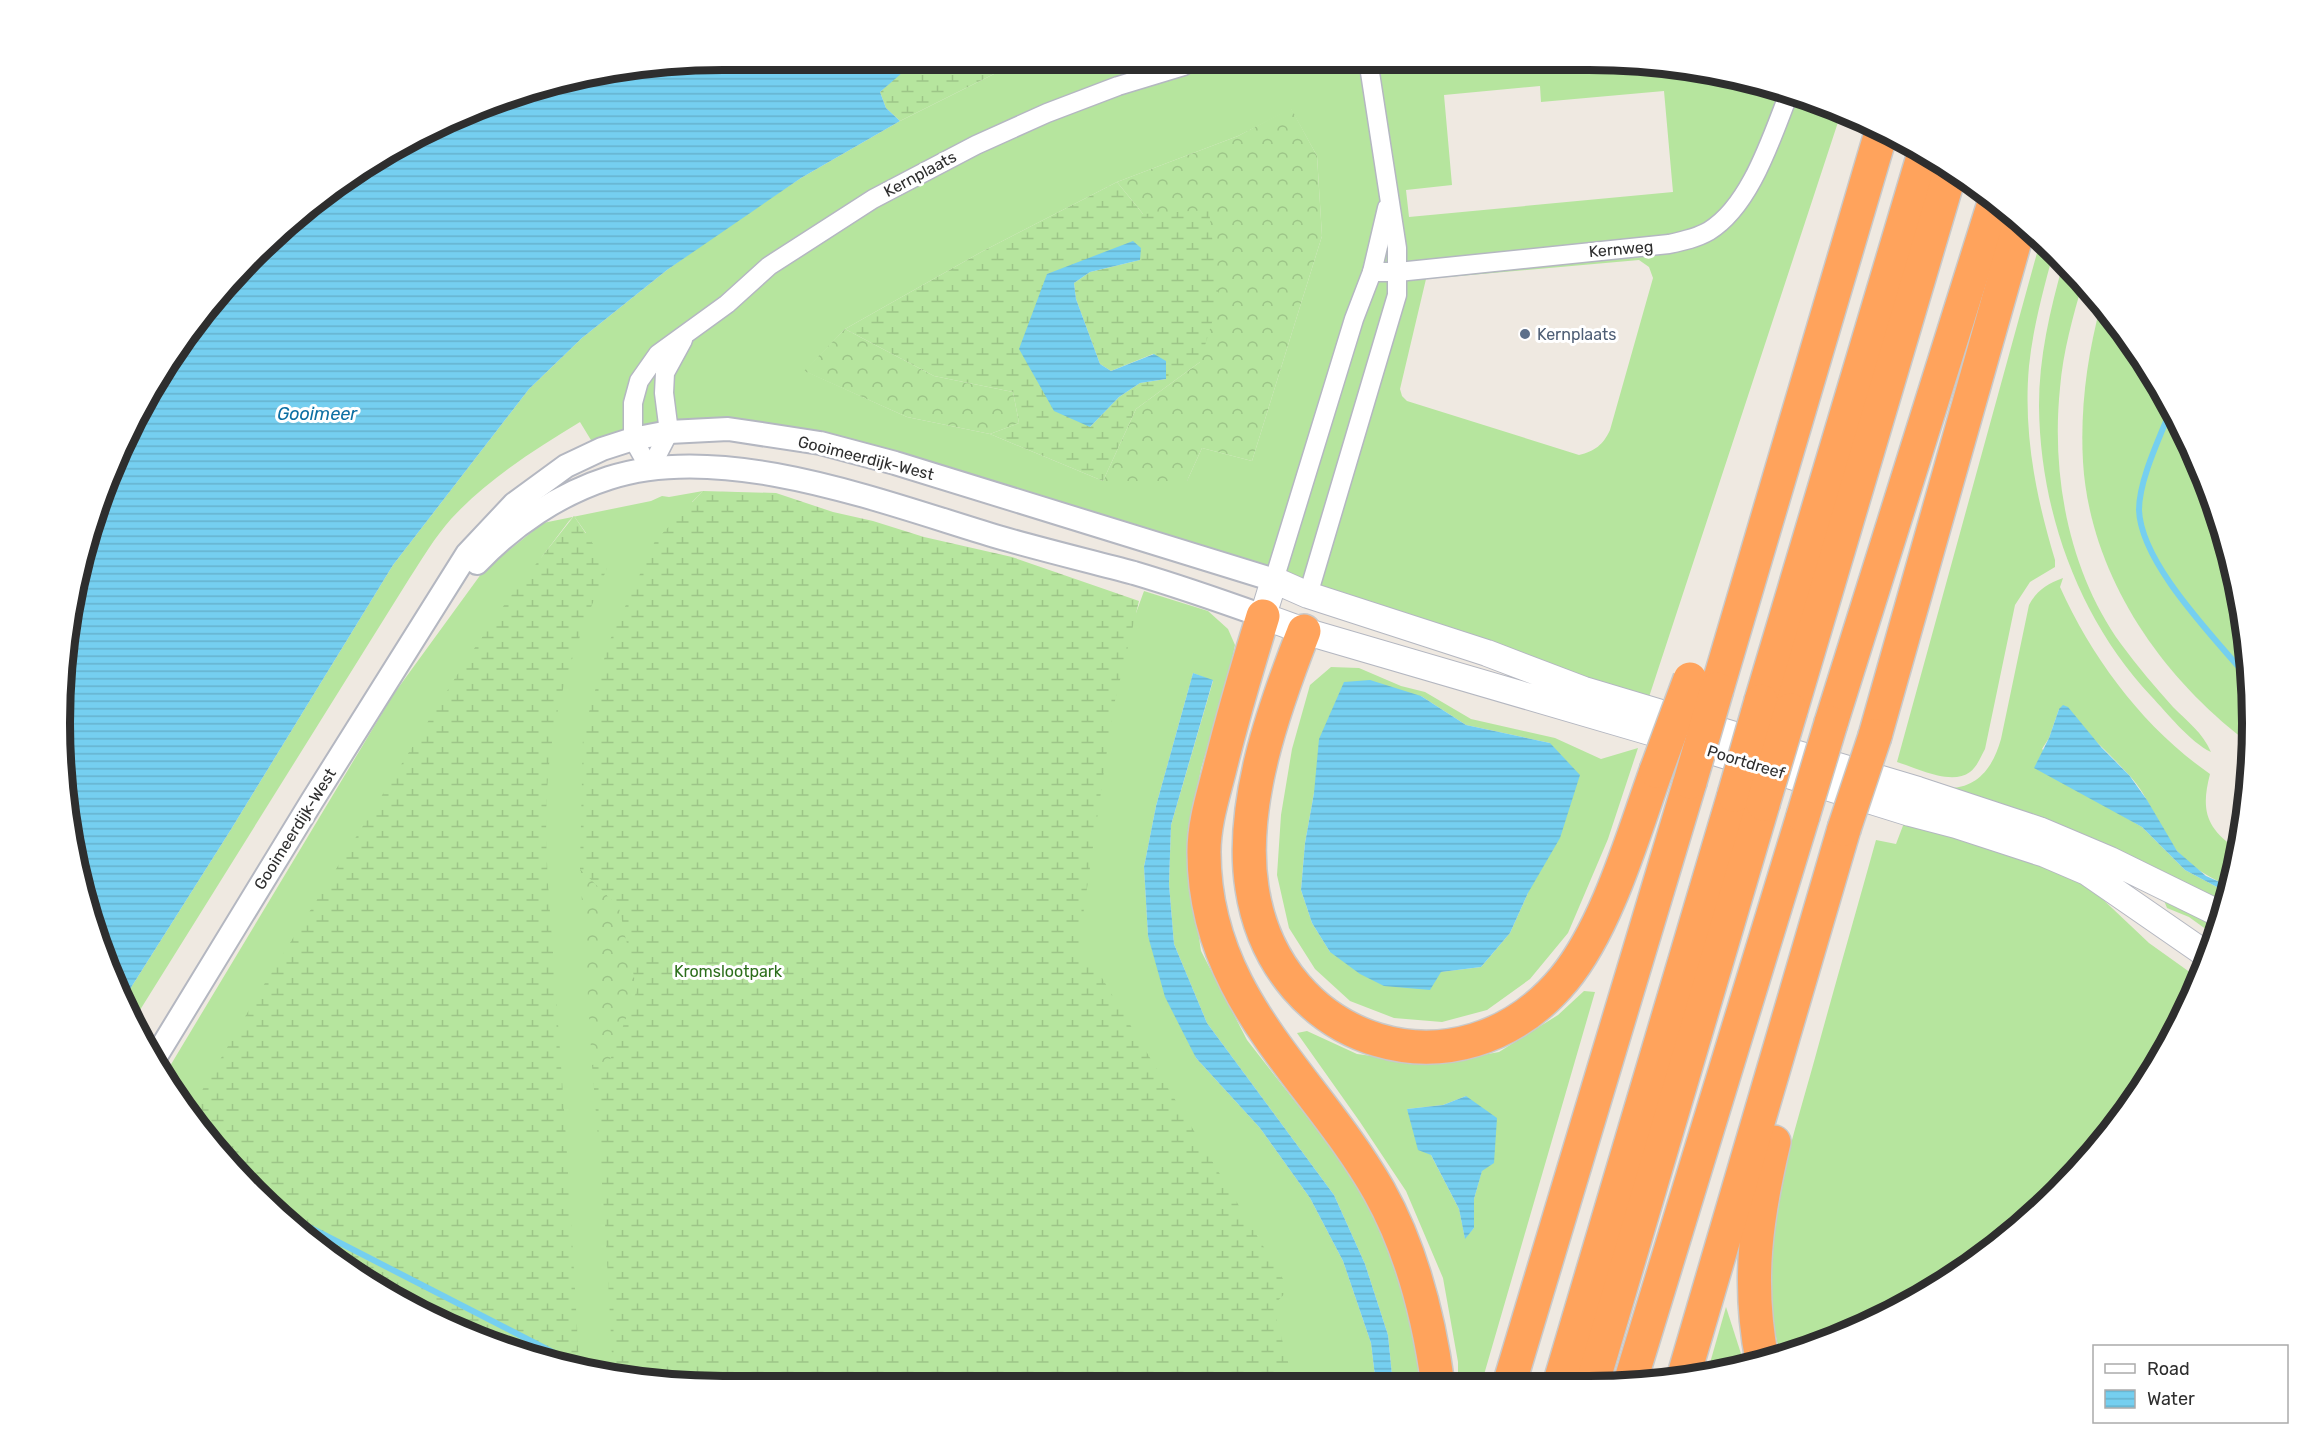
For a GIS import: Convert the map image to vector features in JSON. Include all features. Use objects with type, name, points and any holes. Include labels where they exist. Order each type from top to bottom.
[{"type":"highway","points":[[1304,631],[1275,715],[1255,793],[1250,849],[1252,889],[1269,944],[1296,988],[1317,1009],[1341,1026],[1367,1037],[1414,1047],[1437,1047],[1468,1041],[1499,1030],[1523,1016],[1546,998],[1579,959],[1602,916],[1656,771],[1736,622],[1879,139]]},
{"type":"highway","points":[[1776,706],[1922,162]]},
{"type":"highway","points":[[1562,1376],[1748,800],[1776,706],[1948,179]]},
{"type":"highway","points":[[1632,1375],[1831,723],[1992,210]]},
{"type":"highway","points":[[1761,1353],[1753,1296],[1757,1218],[1776,1133],[1875,736],[2018,232]]},
{"type":"highway","points":[[1263,616],[1236,705],[1205,827],[1208,907],[1218,943],[1242,997],[1284,1058],[1345,1138],[1379,1192],[1402,1241],[1418,1287],[1430,1330],[1437,1376]]},
{"type":"highway","points":[[1512,1376],[1690,782],[1703,684]]},
{"type":"highway","points":[[1594,1376],[1748,800]]},
{"type":"highway","points":[[1686,1369],[1853,831]]},
{"type":"main road","name":"Poortdreef","points":[[1274,580],[1308,595],[1487,653],[1584,690],[1918,790],[2038,830],[2110,860],[2214,911]]},
{"type":"main road","points":[[1263,616],[1274,580]]},
{"type":"main road","points":[[1304,631],[1308,595]]},
{"type":"main road","name":"Poortdreef","points":[[1263,616],[1304,631],[1650,732],[2045,854],[2087,872],[2200,950]]},
{"type":"street","name":"Kernplaats","points":[[650,470],[633,439],[633,403],[639,381],[658,354],[686,336],[727,304],[769,266],[838,221],[925,170],[976,145],[1047,113],[1119,86],[1171,70]]},
{"type":"street","points":[[1308,595],[1397,295],[1397,248],[1370,70]]},
{"type":"street","name":"Kernweg","points":[[1372,272],[1398,272],[1670,244],[1698,237],[1724,219],[1736,205],[1768,149],[1786,101]]},
{"type":"street","points":[[1274,580],[1354,319],[1372,272],[1389,200]]},
{"type":"street","name":"Kernplaats","points":[[669,432],[663,382],[669,364],[686,336]]},
{"type":"street","name":"Gooimeerdijk-West","points":[[159,1052],[467,554],[514,504],[566,466],[602,449],[633,439],[669,432],[728,429],[820,443],[895,463],[1274,580]]},
{"type":"street","points":[[650,470],[669,432]]},
{"type":"street","name":"Gooimeerdijk-West","points":[[438,603],[489,550],[544,508],[578,490],[611,477],[682,467],[723,468],[802,479],[1136,574],[1263,616]]},
{"type":"green space","points":[[904,70],[1002,70],[900,121],[886,108],[880,92]]},
{"type":"green space","points":[[1002,70],[1588,70],[1631,72],[1716,83],[1798,105],[1839,120],[1649,697],[852,445],[768,428],[594,445],[580,422],[496,478],[465,504],[440,533],[138,1013],[129,991],[393,565],[529,389],[582,338],[667,270],[801,178],[900,121]],"holes":[[[1540,86],[1541,102],[1664,91],[1673,192],[1409,217],[1406,190],[1452,185],[1444,95]],[[1291,109],[1317,156],[1322,236],[1252,461],[1202,448],[1187,481],[1103,481],[990,434],[907,417],[805,371],[845,329],[983,251],[1117,182],[1238,136]],[[1639,260],[1649,267],[1653,278],[1610,430],[1604,440],[1590,452],[1579,455],[1407,401],[1402,396],[1400,389],[1426,279]]]},
{"type":"green space","points":[[1291,108],[1317,156],[1322,236],[1252,461],[1202,448],[1187,481],[1103,481],[1136,409],[1200,362],[1143,214],[1117,182],[1238,136]]},
{"type":"green space","points":[[1117,182],[1143,214],[1209,210],[1219,299],[1200,362],[1136,409],[1103,481],[990,434],[1019,423],[1013,392],[934,376],[845,329],[983,251]],"holes":[[[1140,260],[1090,272],[1074,283],[1076,299],[1100,364],[1111,371],[1153,354],[1166,379],[1140,383],[1119,397],[1090,427],[1047,274]]]},
{"type":"green space","points":[[2038,250],[2051,263],[2031,352],[2028,416],[2037,489],[2055,567],[2030,582],[2015,605],[1985,749],[1975,767],[1962,776],[1944,777],[1897,762]]},
{"type":"green space","points":[[2061,273],[2080,294],[2063,361],[2058,421],[2058,455],[2062,489],[2076,555],[2103,616],[2121,644],[2173,707],[2199,733],[2211,752],[2171,719],[2126,666],[2103,633],[2068,562],[2056,524],[2041,446],[2039,388],[2046,334]]},
{"type":"green space","points":[[2098,316],[2154,397],[2192,474],[2207,514],[2229,596],[2240,681],[2241,737],[2187,688],[2160,656],[2136,621],[2115,583],[2100,544],[2089,504],[2082,442],[2086,383]]},
{"type":"green space","points":[[845,329],[934,376],[1013,392],[1019,423],[990,434],[907,417],[804,371]]},
{"type":"green space","name":"Kromslootpark","points":[[703,491],[692,502],[1136,613],[1144,591],[1208,611],[1228,629],[1235,645],[1201,769],[1192,815],[1188,864],[1201,951],[1247,1040],[1337,1155],[1386,1233],[1417,1320],[1424,1376],[1392,1376],[1388,1335],[1365,1264],[1334,1195],[1207,1023],[1174,944],[1169,884],[1171,825],[1213,681],[1193,673],[1156,806],[1144,867],[1148,936],[1196,1058],[1260,1128],[1310,1198],[1343,1261],[1371,1343],[1375,1376],[724,1376],[638,1371],[596,1364],[514,1342],[474,1327],[397,1289],[326,1242],[262,1185],[233,1154],[205,1121],[169,1067],[393,695],[484,570],[543,523],[573,517],[541,558],[586,533],[574,517],[651,501],[662,496],[669,497]]},
{"type":"green space","name":"Kromslootpark","points":[[703,491],[776,493],[833,512],[873,521],[924,537],[1012,557],[1139,601],[1113,709],[1077,957],[1093,963],[1289,1289],[1273,1306],[1292,1376],[724,1376],[681,1375],[613,1367],[605,1222],[592,1065],[610,1060],[637,990],[619,907],[580,869],[583,733],[609,642],[655,541]]},
{"type":"green space","points":[[574,516],[608,566],[582,631],[561,697],[552,742],[546,805],[547,868],[569,1181],[579,1360],[514,1342],[474,1327],[397,1289],[361,1266],[326,1242],[262,1185],[233,1154],[194,1105],[260,991],[467,659],[509,598]]},
{"type":"green space","points":[[2063,578],[2060,587],[2088,641],[2142,714],[2163,736],[2210,774],[2206,798],[2208,817],[2218,833],[2230,844],[2221,883],[2203,873],[2178,852],[2136,784],[2104,749],[2059,709],[2049,738],[2042,749],[2118,813],[2142,827],[2185,870],[2220,889],[2216,902],[1951,788],[1961,787],[1978,779],[1994,757],[2001,739],[2029,605],[2035,595]]},
{"type":"green space","points":[[1331,667],[1359,668],[1401,686],[1425,692],[1471,719],[1555,738],[1601,759],[1638,748],[1608,839],[1568,933],[1530,979],[1487,1010],[1442,1022],[1394,1018],[1350,1001],[1315,969],[1289,928],[1277,875],[1281,815],[1292,749],[1310,685]],"holes":[[[1421,696],[1466,725],[1550,743],[1528,893],[1510,933],[1481,967],[1441,972],[1330,952],[1312,923],[1301,890],[1305,843],[1314,793]]]},
{"type":"green space","points":[[1904,823],[1985,845],[2081,882],[2094,891],[2149,943],[2192,974],[2154,1050],[2107,1121],[2050,1185],[2019,1214],[1986,1242],[1915,1289],[1838,1327],[1779,1348],[1773,1319],[1770,1281],[1777,1206],[1785,1168],[1876,840],[1896,844]]},
{"type":"green space","points":[[580,869],[619,907],[637,990],[610,1060],[592,1065]]},
{"type":"green space","points":[[2163,898],[2211,921],[2208,930],[2189,917],[2167,908]]},
{"type":"green space","points":[[1584,991],[1595,992],[1484,1376],[1458,1376],[1458,1362],[1443,1278],[1406,1191],[1297,1033],[1307,1031],[1357,1054],[1433,1064],[1499,1052],[1558,1015]],"holes":[[[1466,1096],[1482,1170],[1474,1199],[1474,1228],[1465,1238],[1459,1209],[1407,1109],[1443,1105]]]},
{"type":"green space","points":[[1726,1307],[1742,1358],[1709,1365]]},
{"type":"water","name":"Gooimeer","points":[[905,70],[880,92],[886,108],[900,121],[801,178],[667,270],[582,338],[529,389],[393,565],[129,991],[105,933],[93,893],[76,809],[70,724],[76,638],[93,554],[120,474],[158,397],[205,326],[233,293],[293,233],[326,205],[361,181],[435,138],[514,105],[596,83],[681,72]]},
{"type":"water","points":[[1133,241],[1141,248],[1140,260],[1090,272],[1074,283],[1076,299],[1100,364],[1111,371],[1154,354],[1166,361],[1166,379],[1140,383],[1119,397],[1090,427],[1054,411],[1019,349],[1047,274]]},
{"type":"water","points":[[1193,673],[1213,680],[1171,825],[1169,884],[1174,944],[1207,1023],[1334,1195],[1365,1264],[1388,1335],[1392,1376],[1375,1376],[1371,1343],[1343,1261],[1310,1198],[1260,1128],[1196,1058],[1165,997],[1148,936],[1144,867],[1156,806]]},
{"type":"water","points":[[1370,680],[1421,696],[1466,725],[1550,743],[1580,775],[1560,838],[1528,893],[1510,933],[1481,967],[1441,972],[1430,990],[1384,986],[1360,974],[1330,952],[1312,923],[1301,890],[1319,739],[1344,682]]},
{"type":"water","points":[[2063,705],[2068,707],[2101,747],[2129,775],[2147,800],[2177,851],[2206,876],[2221,883],[2220,889],[2185,870],[2142,827],[2034,768],[2049,738],[2059,709]]},
{"type":"water","points":[[1466,1096],[1497,1118],[1494,1163],[1482,1171],[1474,1199],[1474,1228],[1465,1239],[1459,1209],[1431,1155],[1418,1150],[1407,1109],[1443,1105]]},
{"type":"waterway","points":[[2166,421],[2142,485],[2139,510],[2143,531],[2165,576],[2199,621],[2239,667]]},
{"type":"waterway","points":[[307,1226],[559,1355]]},
{"type":"place","name":"Kernplaats","points":[[1525,334]]}]
